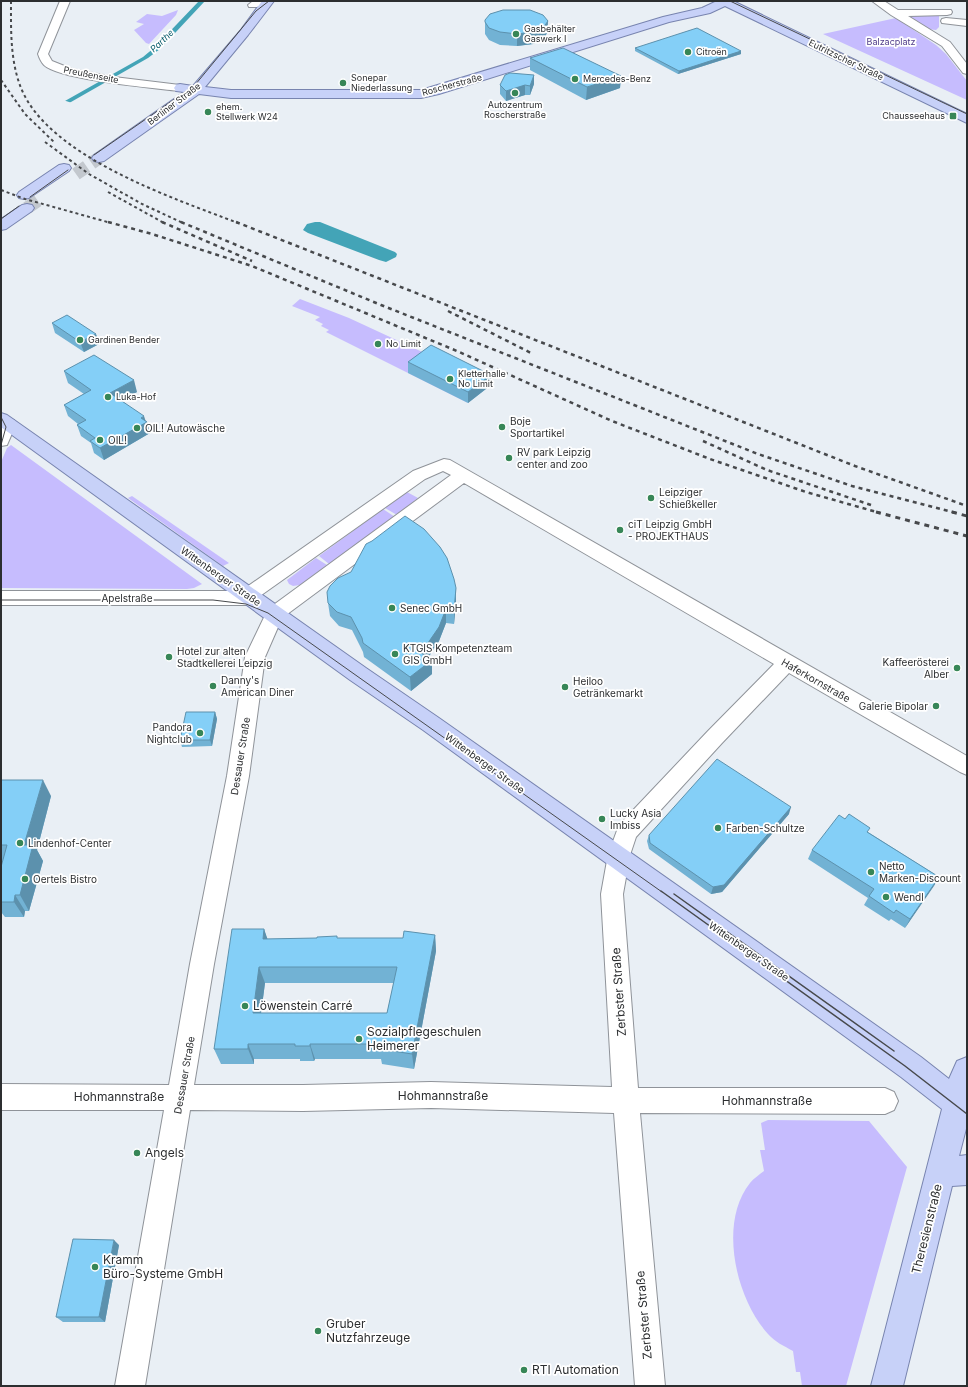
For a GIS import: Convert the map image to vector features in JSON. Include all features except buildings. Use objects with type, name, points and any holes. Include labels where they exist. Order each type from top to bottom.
[{"type":"main road","name":"Berliner Straße","points":[[257,2],[198,72],[180,88],[93,155],[196,90],[229,52],[268,1]]},
{"type":"main road","name":"Roscherstraße","points":[[667,19],[688,10],[720,1]]},
{"type":"main road","name":"Roscherstraße","points":[[180,88],[231,94],[420,94],[435,91],[667,19],[718,6],[724,1]]},
{"type":"main road","name":"Eutritzscher Straße","points":[[724,1],[967,119]]},
{"type":"main road","name":"Eutritzscher Straße","points":[[740,1],[967,107]]},
{"type":"main road","points":[[1,226],[25,202],[70,171],[40,199]]},
{"type":"main road","name":"Wittenberger Straße","points":[[3,428],[275,614],[358,674],[431,724],[897,1057],[963,1107]]},
{"type":"main road","name":"Theresienstraße","points":[[887,1386],[954,1171],[967,1071]]},
{"type":"street","name":"Preußenseite","points":[[65,1],[43,54],[48,63],[58,68],[96,77],[180,88]]},
{"type":"street","points":[[877,1],[946,44],[967,71]]},
{"type":"street","points":[[895,13],[946,16],[967,23]]},
{"type":"street","points":[[929,34],[946,16]]},
{"type":"street","points":[[946,16],[946,44]]},
{"type":"street","points":[[250,597],[419,475],[444,464],[463,474]]},
{"type":"street","name":"Haferkornstraße","points":[[463,474],[967,766]]},
{"type":"street","name":"Dessauer Straße","points":[[130,1386],[202,964],[238,776],[253,665],[275,614],[463,474]]},
{"type":"street","name":"Apelstraße","points":[[1,598],[250,597]]},
{"type":"street","name":"Zerbster Straße","points":[[650,1386],[626,1099],[612,894],[618,858],[627,832],[715,737],[787,663]]},
{"type":"street","name":"Hohmannstraße","points":[[1,1097],[180,1096],[303,1098],[431,1095],[658,1101],[885,1101]]},
{"type":"green space","points":[[178,10],[176,15],[149,44],[146,43],[134,30],[144,24],[136,22],[147,14],[162,16]]},
{"type":"green space","points":[[907,15],[939,15],[939,27],[936,30],[927,29]]},
{"type":"green space","name":"Balzacplatz","points":[[896,18],[936,45],[946,54],[967,81],[967,100],[823,34]]},
{"type":"green space","name":"No Limit","points":[[300,299],[349,318],[431,356],[468,403],[326,332],[329,330],[321,326],[323,324],[315,320],[320,317],[292,306]]},
{"type":"green space","points":[[11,445],[202,584],[194,588],[187,589],[1,588],[1,462],[7,448]]},
{"type":"green space","points":[[407,492],[418,498],[397,515],[385,508]]},
{"type":"green space","points":[[132,496],[229,563],[223,566],[128,498]]},
{"type":"green space","points":[[383,509],[395,517],[329,564],[319,556]]},
{"type":"green space","points":[[316,558],[327,565],[300,585],[293,586],[289,584],[287,580]]},
{"type":"green space","points":[[768,1120],[869,1121],[907,1167],[846,1386],[802,1386],[800,1372],[796,1372],[793,1351],[777,1342],[768,1334],[757,1319],[747,1301],[740,1281],[735,1260],[733,1239],[735,1219],[740,1200],[750,1183],[764,1171],[760,1150],[765,1150],[761,1123]]},
{"type":"water","name":"Parthe","points":[[199,1],[205,1],[160,49],[148,58],[71,102],[1,137],[143,57],[155,47]]},
{"type":"water","points":[[320,222],[395,252],[397,254],[396,257],[386,262],[379,260],[303,230],[307,224]]},
{"type":"pier","points":[[63,100],[72,103],[1,143],[1,134]]},
{"type":"tunnel","points":[[76,174],[99,158]]},
{"type":"tunnel","points":[[27,208],[40,199]]},
{"type":"tram line","points":[[94,155],[195,85],[256,11],[269,1]]},
{"type":"tram line","points":[[730,1],[967,114]]},
{"type":"tram line","points":[[30,197],[68,170]]},
{"type":"tram line","points":[[1,219],[19,206]]},
{"type":"tram line","points":[[1,417],[6,427],[1,445]]},
{"type":"tram line","points":[[1,600],[213,600],[246,604],[268,613],[662,892]]},
{"type":"tram line","points":[[661,891],[905,1066],[967,1114]]},
{"type":"tram line","points":[[674,894],[894,1051]]},
{"type":"railway","points":[[11,1],[11,34],[17,77],[21,88],[36,113],[58,135],[85,154],[116,172],[181,201],[238,223]]},
{"type":"railway","points":[[1,80],[25,114],[55,143]]},
{"type":"railway","points":[[45,142],[89,174],[142,204],[183,223]]},
{"type":"railway","points":[[1,190],[25,199],[111,223]]},
{"type":"railway","points":[[108,192],[163,222]]},
{"type":"railway","points":[[108,222],[152,234],[252,266],[457,351],[612,421],[710,459],[806,492],[880,513]]},
{"type":"railway","points":[[163,222],[252,261]]},
{"type":"railway","points":[[181,222],[381,305],[758,454],[852,486],[956,513]]},
{"type":"railway","points":[[236,222],[855,466],[967,506]]},
{"type":"railway","points":[[448,311],[533,354]]},
{"type":"railway","points":[[703,441],[767,470],[871,505]]},
{"type":"railway","points":[[876,512],[967,536]]},
{"type":"railway","points":[[952,512],[967,516]]},
{"type":"place","name":"Gasbehälter Gaswerk I","points":[[516,34]]},
{"type":"place","name":"Citroën","points":[[688,52]]},
{"type":"place","name":"Mercedes-Benz","points":[[575,79]]},
{"type":"place","name":"Sonepar Niederlassung","points":[[343,83]]},
{"type":"place","name":"Autozentrum Roscherstraße","points":[[515,93]]},
{"type":"place","name":"ehem. Stellwerk W24","points":[[208,112]]},
{"type":"place","name":"Chausseehaus","points":[[953,116]]},
{"type":"place","name":"Gardinen Bender","points":[[80,340]]},
{"type":"place","name":"No Limit","points":[[378,344]]},
{"type":"place","name":"Kletterhalle No Limit","points":[[450,379]]},
{"type":"place","name":"Luka-Hof","points":[[108,397]]},
{"type":"place","name":"Boje Sportartikel","points":[[502,427]]},
{"type":"place","name":"OIL! Autowäsche","points":[[137,428]]},
{"type":"place","name":"OIL!","points":[[100,440]]},
{"type":"place","name":"RV park Leipzig center and zoo","points":[[509,458]]},
{"type":"place","name":"Leipziger Schießkeller","points":[[651,498]]},
{"type":"place","name":"ciT Leipzig GmbH - PROJEKTHAUS","points":[[620,530]]},
{"type":"place","name":"Senec GmbH","points":[[392,608]]},
{"type":"place","name":"KTGIS Kompetenzteam GIS GmbH","points":[[395,654]]},
{"type":"place","name":"Hotel zur alten Stadtkellerei Leipzig","points":[[169,657]]},
{"type":"place","name":"Kaffeerösterei Alber","points":[[957,668]]},
{"type":"place","name":"Danny's American Diner","points":[[213,686]]},
{"type":"place","name":"Heiloo Getränkemarkt","points":[[565,687]]},
{"type":"place","name":"Galerie Bipolar","points":[[936,706]]},
{"type":"place","name":"Pandora Nightclub","points":[[200,733]]},
{"type":"place","name":"Lucky Asia Imbiss","points":[[602,819]]},
{"type":"place","name":"Farben-Schultze","points":[[718,828]]},
{"type":"place","name":"Lindenhof-Center","points":[[20,843]]},
{"type":"place","name":"Netto Marken-Discount","points":[[871,872]]},
{"type":"place","name":"Oertels Bistro","points":[[25,879]]},
{"type":"place","name":"Wendl","points":[[886,897]]},
{"type":"place","name":"Löwenstein Carré","points":[[245,1006]]},
{"type":"place","name":"Sozialpflegeschulen Heimerer","points":[[359,1039]]},
{"type":"place","name":"Angels","points":[[137,1153]]},
{"type":"place","name":"Kramm Büro-Systeme GmbH","points":[[95,1267]]},
{"type":"place","name":"Gruber Nutzfahrzeuge","points":[[318,1331]]},
{"type":"place","name":"RTI Automation","points":[[524,1370]]}]
